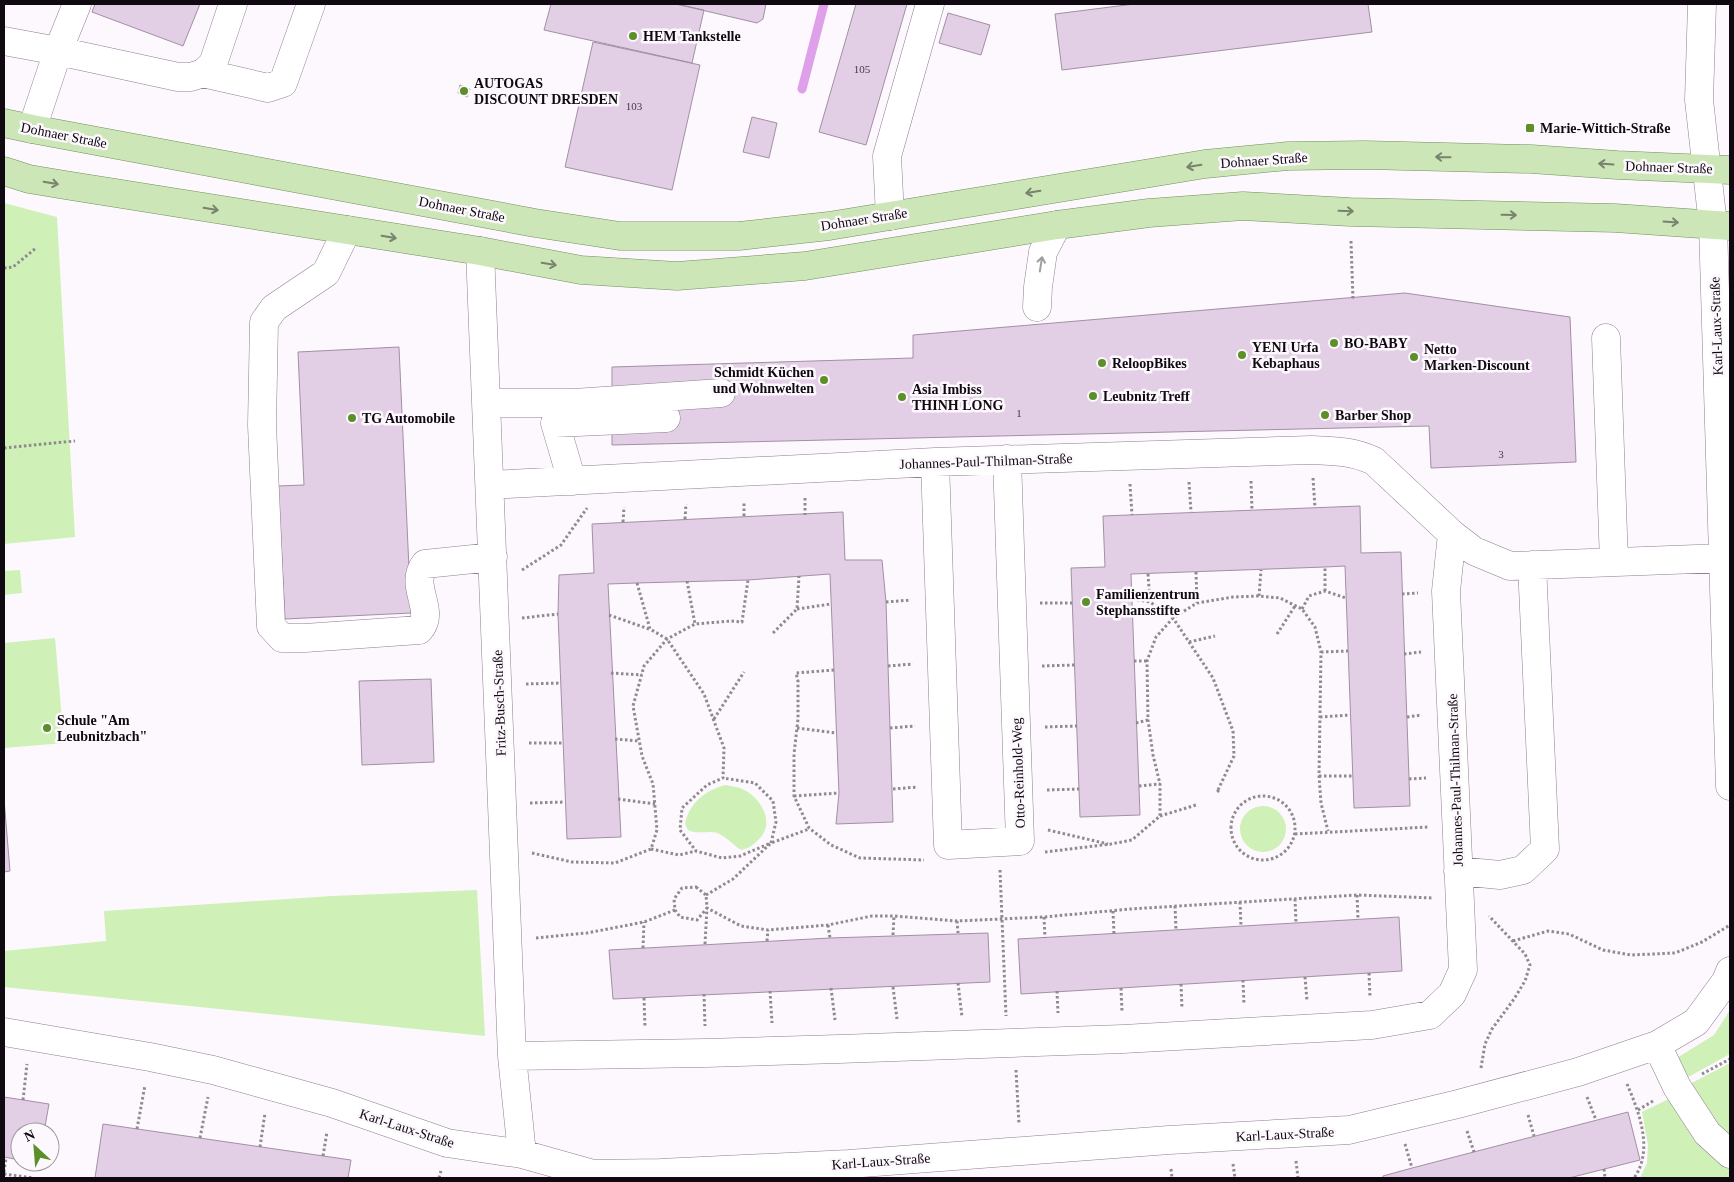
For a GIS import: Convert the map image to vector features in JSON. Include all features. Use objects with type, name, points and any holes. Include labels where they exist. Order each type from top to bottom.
[{"type":"main road","name":"Dohnaer Straße","points":[[4,123],[32,130],[535,223],[620,236],[739,236],[829,226],[1204,164],[1288,156],[1365,155],[1531,159],[1718,169]]},
{"type":"main road","points":[[4,171],[29,179],[480,251],[581,270],[677,276],[805,266],[1057,225],[1150,213],[1243,206],[1350,212],[1614,218],[1722,225]]},
{"type":"street","points":[[32,130],[58,51],[77,4]]},
{"type":"street","points":[[4,41],[178,77],[190,77],[203,73],[213,64],[233,4]]},
{"type":"street","points":[[203,73],[268,88],[283,83],[311,4]]},
{"type":"street","points":[[890,216],[887,156],[930,4]]},
{"type":"street","points":[[1702,4],[1699,100],[1718,169],[1722,225]]},
{"type":"street","points":[[1037,307],[1043,252],[1057,225]]},
{"type":"street","name":"Karl-Laux-Straße","points":[[1722,225],[1725,426],[1723,558],[1730,786]]},
{"type":"street","points":[[347,230],[326,273],[274,308],[264,322],[262,425],[271,626],[282,638],[419,630],[425,624],[426,616],[420,586],[420,571],[426,564],[493,557]]},
{"type":"street","name":"Fritz-Busch-Straße","points":[[480,251],[512,1056],[522,1154]]},
{"type":"street","points":[[1606,338],[1614,562]]},
{"type":"street","points":[[548,413],[574,404],[721,393]]},
{"type":"street","points":[[486,402],[548,413],[666,418]]},
{"type":"street","points":[[548,413],[572,481]]},
{"type":"street","name":"Johannes-Paul-Thilman-Straße","points":[[490,485],[1007,459],[1312,450],[1347,452],[1358,454],[1374,461],[1452,534],[1474,551],[1510,566],[1723,558]]},
{"type":"street","name":"Otto-Reinhold-Weg","points":[[948,845],[1013,835],[1007,459]]},
{"type":"street","points":[[935,462],[948,845]]},
{"type":"street","name":"Johannes-Paul-Thilman-Straße","points":[[1011,1042],[1173,1036],[1372,1025],[1430,1015],[1452,994],[1463,970],[1446,591],[1452,534]]},
{"type":"street","points":[[1458,871],[1500,875],[1523,870],[1545,850],[1532,565]]},
{"type":"street","name":"Karl-Laux-Straße","points":[[4,1032],[150,1057],[213,1070],[332,1102],[447,1143],[522,1154],[593,1174],[787,1168],[1020,1150],[1349,1130],[1458,1104],[1617,1060],[1657,1045],[1696,1022],[1726,982],[1730,972]]},
{"type":"street","points":[[512,1056],[725,1053],[1011,1042]]},
{"type":"street","points":[[1657,1045],[1677,1087],[1707,1133],[1730,1154]]},
{"type":"path","points":[[1350,212],[1353,300]]},
{"type":"path","points":[[4,268],[13,267],[36,248]]},
{"type":"path","points":[[4,448],[75,441]]},
{"type":"path","points":[[494,588],[561,545],[608,479]]},
{"type":"path","points":[[1251,481],[1252,510]]},
{"type":"path","points":[[1190,487],[1191,512]]},
{"type":"path","points":[[1314,487],[1315,508]]},
{"type":"path","points":[[1130,492],[1132,515]]},
{"type":"path","points":[[744,494],[744,516]]},
{"type":"path","points":[[805,496],[806,515]]},
{"type":"path","points":[[685,519],[686,506]]},
{"type":"path","points":[[623,511],[623,522]]},
{"type":"path","points":[[1325,567],[1325,591]]},
{"type":"path","points":[[1258,596],[1261,570]]},
{"type":"path","points":[[1196,572],[1197,603]]},
{"type":"path","points":[[1148,574],[1150,602]]},
{"type":"path","points":[[797,609],[799,576]]},
{"type":"path","points":[[651,849],[657,830],[653,784],[642,756],[633,706],[644,666],[667,639],[695,624],[742,622],[748,580]]},
{"type":"path","points":[[687,581],[695,624]]},
{"type":"path","points":[[637,583],[650,629]]},
{"type":"path","points":[[1302,609],[1308,596],[1325,591],[1346,598]]},
{"type":"path","points":[[1402,594],[1414,594]]},
{"type":"path","points":[[1160,816],[1160,784],[1153,755],[1148,720],[1147,662],[1156,637],[1173,618],[1197,603],[1233,597],[1258,596],[1280,598],[1302,609],[1315,628],[1321,652],[1319,776],[1321,803],[1328,831]]},
{"type":"path","points":[[1132,599],[1150,602],[1173,618],[1212,678],[1233,731],[1234,756],[1217,792],[1220,789]]},
{"type":"path","points":[[773,633],[797,609],[832,604]]},
{"type":"path","points":[[1277,634],[1295,606]]},
{"type":"path","points":[[521,618],[558,614]]},
{"type":"path","points":[[609,615],[650,629],[667,639],[704,694],[724,748],[723,778]]},
{"type":"path","points":[[1189,642],[1215,636]]},
{"type":"path","points":[[1321,652],[1348,651]]},
{"type":"path","points":[[1404,654],[1420,652]]},
{"type":"path","points":[[1134,662],[1147,662]]},
{"type":"path","points":[[834,670],[796,672],[798,682],[794,796],[809,828],[831,844],[860,858],[926,860],[948,845]]},
{"type":"path","points":[[714,720],[744,672]]},
{"type":"path","points":[[611,673],[642,675]]},
{"type":"path","points":[[535,684],[560,683]]},
{"type":"path","points":[[1320,717],[1350,715]]},
{"type":"path","points":[[1136,723],[1148,720]]},
{"type":"path","points":[[797,728],[836,733]]},
{"type":"path","points":[[615,739],[639,741]]},
{"type":"path","points":[[524,744],[563,743]]},
{"type":"path","points":[[1319,776],[1353,776]]},
{"type":"path","points":[[696,850],[680,830],[682,808],[707,785],[723,778],[755,783],[773,801],[776,822],[771,844],[733,878],[706,894]]},
{"type":"path","points":[[1139,786],[1160,784]]},
{"type":"path","points":[[794,796],[838,793]]},
{"type":"path","points":[[1262,796],[1272,798],[1284,804],[1294,820],[1295,834],[1289,847],[1278,857],[1268,860],[1256,860],[1240,851],[1232,839],[1230,826],[1236,811],[1243,803],[1251,798],[1262,796]]},
{"type":"path","points":[[618,798],[655,804]]},
{"type":"path","points":[[503,804],[565,802]]},
{"type":"path","points":[[1013,835],[1038,852],[1111,844],[1132,840],[1160,816],[1196,805]]},
{"type":"path","points":[[1295,834],[1457,825]]},
{"type":"path","points":[[505,847],[572,862],[615,863],[651,849],[679,855],[696,850],[722,858],[740,856],[809,828]]},
{"type":"path","points":[[1013,835],[1111,844]]},
{"type":"path","points":[[1013,835],[1003,919],[1020,1150]]},
{"type":"path","points":[[706,894],[696,887],[682,888],[674,900],[674,910],[680,917],[697,920],[707,908]]},
{"type":"path","points":[[705,944],[706,894]]},
{"type":"path","points":[[707,908],[741,926],[768,930],[828,924],[872,916],[957,921],[1044,917],[1295,898],[1356,895],[1420,898]]},
{"type":"path","points":[[1356,895],[1358,919]]},
{"type":"path","points":[[1295,898],[1296,923]]},
{"type":"path","points":[[1240,902],[1241,926]]},
{"type":"path","points":[[1175,906],[1176,930]]},
{"type":"path","points":[[508,941],[587,933],[644,922],[674,910]]},
{"type":"path","points":[[1113,911],[1114,934]]},
{"type":"path","points":[[893,935],[894,916]]},
{"type":"path","points":[[1044,917],[1045,938]]},
{"type":"path","points":[[1480,1067],[1485,1044],[1492,1029],[1525,980],[1530,965],[1526,954],[1490,917]]},
{"type":"path","points":[[957,921],[958,933]]},
{"type":"path","points":[[643,948],[644,922]]},
{"type":"path","points":[[828,924],[830,938]]},
{"type":"path","points":[[1513,941],[1548,931],[1569,934],[1603,950],[1631,955],[1675,953],[1702,942],[1730,924]]},
{"type":"path","points":[[767,942],[768,930]]},
{"type":"path","points":[[1121,988],[1122,1007]]},
{"type":"path","points":[[1057,991],[1058,1006]]},
{"type":"path","points":[[23,1100],[31,1036]]},
{"type":"path","points":[[137,1129],[150,1057]]},
{"type":"path","points":[[1617,1060],[1638,1110],[1644,1145],[1641,1169],[1634,1178]]},
{"type":"path","points":[[200,1138],[213,1070]]},
{"type":"path","points":[[6,1158],[4,1173],[34,1178]]},
{"type":"path","points":[[1604,1169],[1605,1178]]},
{"type":"green space","points":[[4,203],[57,217],[75,537],[4,544]]},
{"type":"green space","points":[[20,570],[22,593],[4,595],[4,571]]},
{"type":"green space","points":[[55,638],[64,743],[4,748],[4,643]]},
{"type":"green space","points":[[725,785],[747,791],[759,802],[766,817],[765,831],[760,838],[749,847],[741,850],[717,833],[688,830],[685,824],[690,810],[699,798],[711,790]]},
{"type":"green space","points":[[1258,806],[1268,806],[1282,816],[1286,829],[1282,842],[1276,848],[1268,852],[1258,852],[1244,842],[1240,834],[1240,824],[1250,810]]},
{"type":"green space","points":[[477,890],[485,1036],[4,987],[4,951],[106,941],[104,911],[332,896]]},
{"type":"green space","points":[[1730,1010],[1730,1054],[1681,1081],[1672,1061],[1714,1035]]},
{"type":"green space","points":[[1730,1063],[1730,1146],[1684,1087]]},
{"type":"green space","points":[[1671,1098],[1715,1156],[1730,1169],[1730,1178],[1640,1178],[1647,1163],[1648,1145],[1642,1112]]},
{"type":"building","points":[[95,4],[200,4],[183,46],[92,12]]},
{"type":"building","name":"HEM Tankstelle","points":[[551,4],[676,4],[704,10],[692,63],[544,30]]},
{"type":"building","points":[[676,4],[766,4],[763,19],[757,23]]},
{"type":"building","points":[[856,4],[907,4],[866,145],[819,132]]},
{"type":"building","points":[[1134,4],[1368,4],[1372,32],[1062,70],[1055,14]]},
{"type":"building","points":[[948,13],[990,25],[981,55],[939,43]]},
{"type":"building","points":[[593,42],[700,65],[672,190],[565,167]]},
{"type":"building","name":"AUTOGAS DISCOUNT DRESDEN","points":[[460,85],[470,89],[467,97],[458,93]]},
{"type":"building","points":[[752,117],[777,123],[769,158],[743,152]]},
{"type":"building","name":"Leubnitz Treff","points":[[1405,293],[1570,317],[1576,462],[1431,468],[1429,426],[612,445],[612,367],[913,358],[913,335]]},
{"type":"building","name":"TG Automobile","points":[[399,347],[411,613],[285,619],[278,486],[304,485],[298,352]]},
{"type":"building","points":[[1360,506],[1361,553],[1401,552],[1410,806],[1354,808],[1345,566],[1131,574],[1140,815],[1080,817],[1071,568],[1105,567],[1103,516]]},
{"type":"building","points":[[843,512],[845,560],[882,560],[886,602],[893,822],[836,824],[839,793],[830,574],[748,580],[608,584],[621,837],[567,839],[558,614],[559,575],[594,573],[592,524]]},
{"type":"building","points":[[431,679],[434,762],[362,765],[359,681]]},
{"type":"building","points":[[4,799],[10,871],[4,872]]},
{"type":"building","points":[[1399,917],[1402,971],[1021,994],[1018,939]]},
{"type":"building","points":[[988,933],[990,982],[613,999],[609,950],[830,938]]},
{"type":"building","points":[[4,1097],[49,1104],[46,1122],[10,1122],[10,1158],[4,1157]]},
{"type":"building","points":[[1628,1112],[1640,1160],[1569,1178],[1383,1178],[1383,1176],[1412,1168]]},
{"type":"building","points":[[103,1124],[351,1160],[348,1178],[95,1178]]},
{"type":"waterway","points":[[802,89],[824,4]]},
{"type":"place","name":"HEM Tankstelle","points":[[633,36]]},
{"type":"place","name":"AUTOGAS DISCOUNT DRESDEN","points":[[464,91]]},
{"type":"place","name":"Marie-Wittich-Straße","points":[[1530,128]]},
{"type":"place","name":"BO-BABY","points":[[1334,343]]},
{"type":"place","name":"YENI Urfa Kebaphaus","points":[[1242,355]]},
{"type":"place","name":"Netto Marken-Discount","points":[[1414,357]]},
{"type":"place","name":"ReloopBikes","points":[[1102,363]]},
{"type":"place","name":"Schmidt Küchen und Wohnwelten","points":[[824,380]]},
{"type":"place","name":"Leubnitz Treff","points":[[1093,396]]},
{"type":"place","name":"Asia Imbiss THINH LONG","points":[[902,397]]},
{"type":"place","name":"Barber Shop","points":[[1325,415]]},
{"type":"place","name":"TG Automobile","points":[[352,418]]},
{"type":"place","name":"Familienzentrum Stephansstifte","points":[[1086,602]]},
{"type":"place","name":"Schule \"Am Leubnitzbach\"","points":[[47,728]]}]
